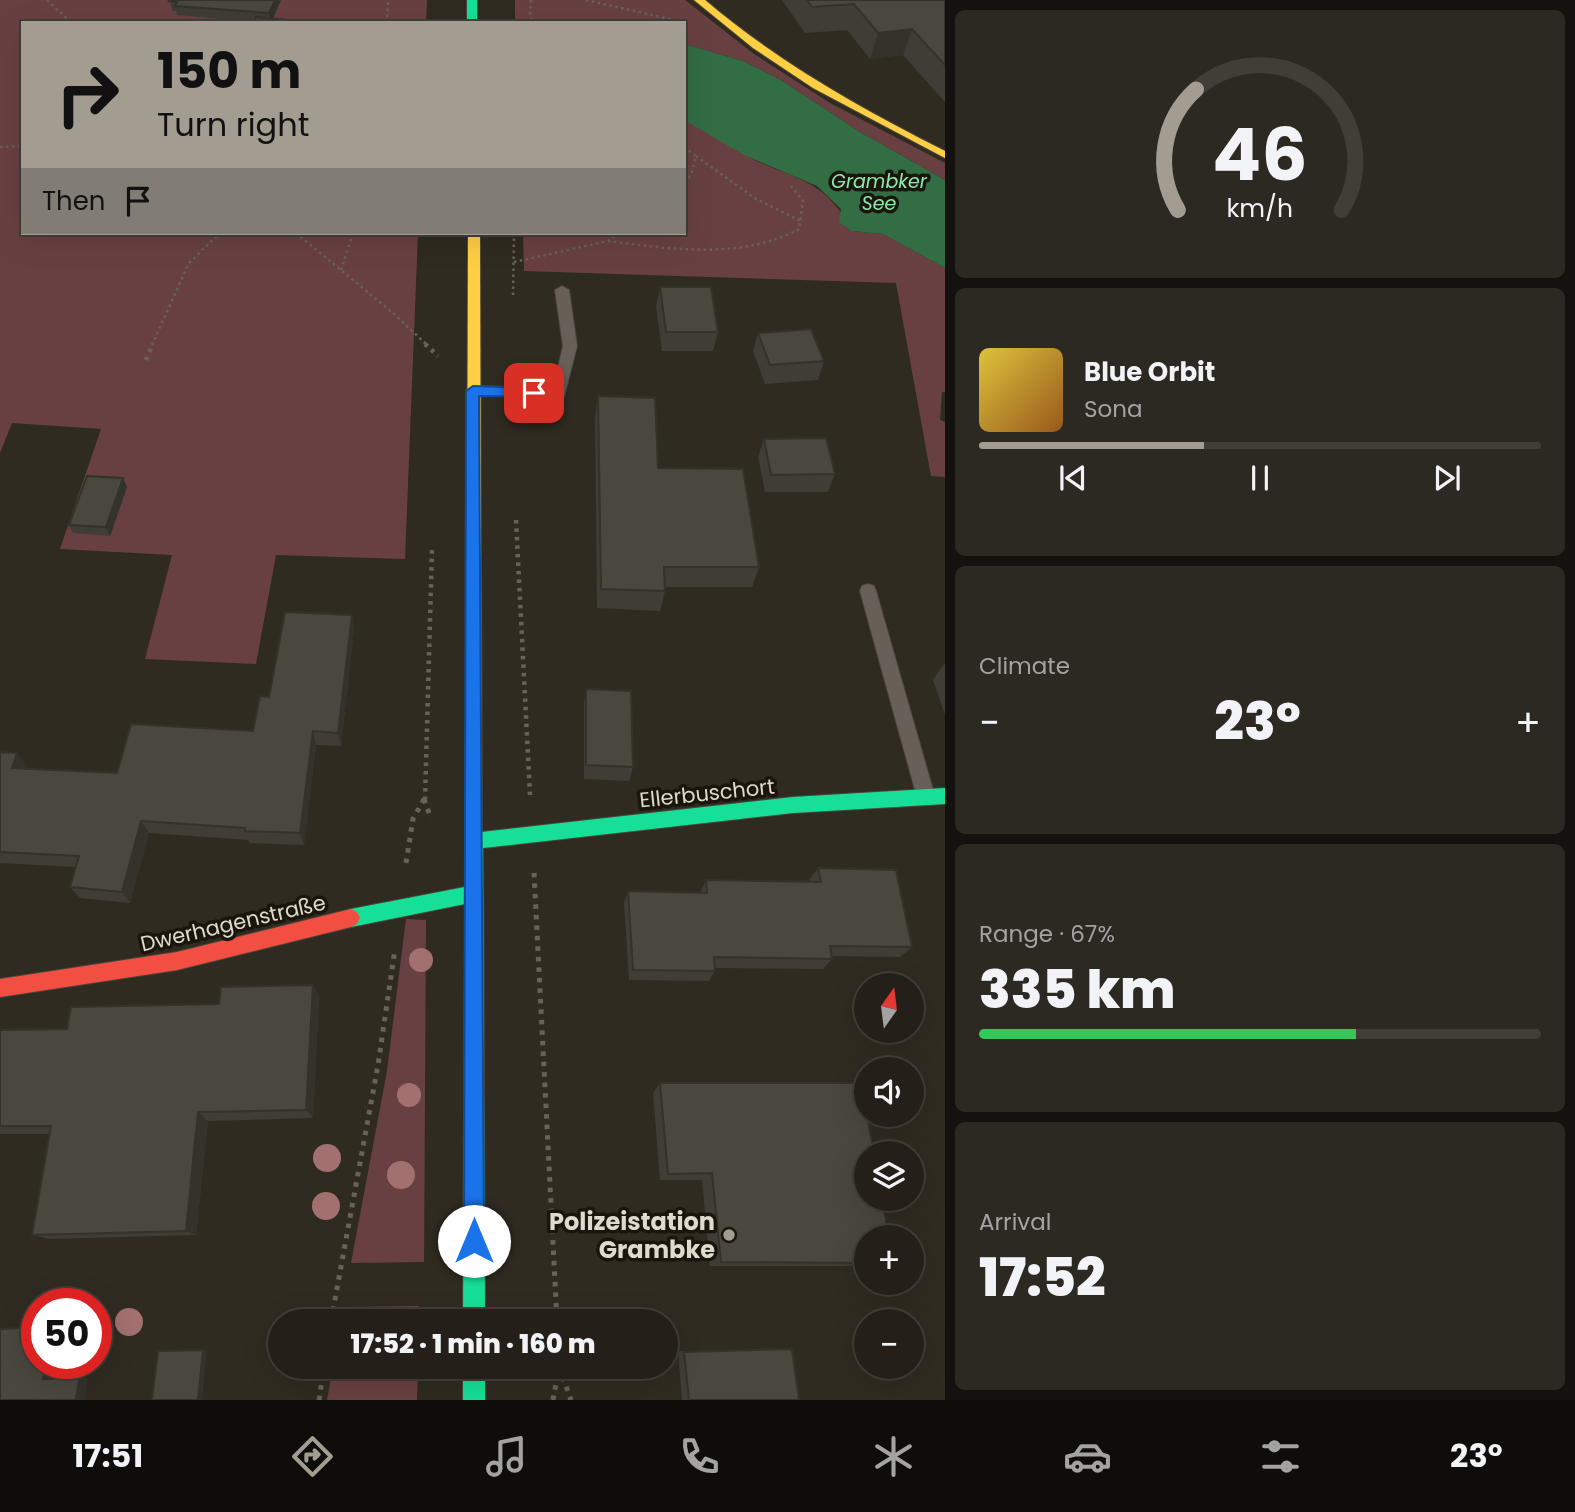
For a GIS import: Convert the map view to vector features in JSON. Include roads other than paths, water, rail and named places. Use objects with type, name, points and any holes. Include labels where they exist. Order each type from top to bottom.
[{"type":"street","points":[[472,0],[472,21]]},
{"type":"street","points":[[699,0],[750,44],[781,66],[857,112],[945,155]]},
{"type":"street","points":[[474,235],[474,1309]]},
{"type":"street","name":"Ellerbuschort","points":[[473,841],[793,805],[945,796]]},
{"type":"street","name":"Dwerhagenstraße","points":[[0,988],[177,961],[402,906],[473,894]]},
{"type":"street","points":[[474,1379],[474,1400]]},
{"type":"lane","points":[[473,391],[559,393],[570,346],[562,290]]},
{"type":"lane","points":[[868,591],[926,797]]},
{"type":"water","name":"Grambker See","points":[[686,45],[743,61],[781,80],[860,132],[945,180],[945,268],[883,234],[852,231],[839,222],[841,209],[817,186],[746,156],[686,121]]},
{"type":"place","name":"Polizeistation Grambke","points":[[729,1235]]}]
